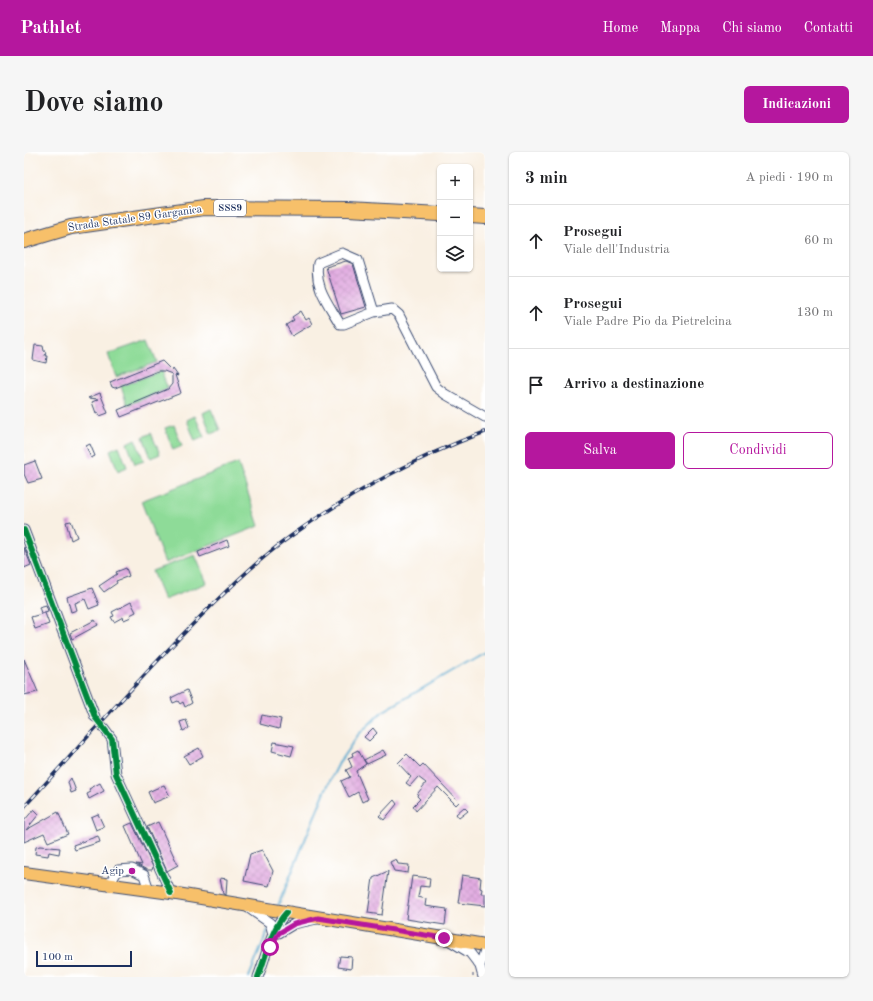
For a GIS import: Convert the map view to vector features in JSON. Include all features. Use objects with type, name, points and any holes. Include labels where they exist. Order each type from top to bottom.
[{"type":"highway","name":"Strada Statale 89 Garganica","points":[[24,241],[71,227],[204,208],[348,209],[437,214]]},
{"type":"highway","name":"Strada Statale 89 Garganica","points":[[24,249],[72,235],[206,216],[348,217],[437,222]]},
{"type":"highway","points":[[473,216],[485,217]]},
{"type":"highway","points":[[473,223],[485,224]]},
{"type":"main road","points":[[24,873],[108,886],[171,893],[248,907],[485,945]]},
{"type":"street","points":[[374,312],[358,260],[342,253],[318,262],[316,275],[322,293],[340,324],[344,324],[374,312],[392,309],[399,315],[436,387],[445,394],[485,417]]},
{"type":"street","points":[[24,530],[95,717]]},
{"type":"street","points":[[104,728],[112,739],[116,774],[171,893]]},
{"type":"street","points":[[108,886],[118,870],[132,869],[144,875],[149,890]]},
{"type":"street","points":[[248,907],[270,924],[276,934]]},
{"type":"street","points":[[258,977],[276,934],[280,919],[286,913]]},
{"type":"street","points":[[276,934],[294,924],[318,918]]},
{"type":"street","points":[[444,938],[470,953],[475,966],[484,976]]},
{"type":"street","points":[[475,966],[485,950]]},
{"type":"path","points":[[473,977],[475,966]]},
{"type":"green space","points":[[148,340],[157,362],[116,377],[108,354]]},
{"type":"green space","points":[[161,371],[168,389],[127,405],[121,386]]},
{"type":"green space","points":[[211,409],[220,430],[211,434],[203,413]]},
{"type":"green space","points":[[195,416],[204,437],[195,441],[187,420]]},
{"type":"green space","points":[[174,425],[182,446],[173,450],[165,428]]},
{"type":"green space","points":[[151,433],[160,454],[151,458],[143,437]]},
{"type":"green space","points":[[135,439],[144,461],[135,464],[127,443]]},
{"type":"green space","points":[[119,446],[127,467],[118,471],[110,450]]},
{"type":"green space","points":[[238,463],[259,526],[165,563],[141,501]]},
{"type":"green space","points":[[195,555],[207,583],[164,600],[152,571]]},
{"type":"building","points":[[346,261],[353,264],[366,307],[341,314],[326,267]]},
{"type":"building","points":[[301,311],[306,320],[309,318],[312,324],[292,336],[286,325],[294,320],[292,317]]},
{"type":"building","points":[[35,345],[43,346],[44,351],[46,352],[45,356],[47,356],[46,363],[33,360]]},
{"type":"building","points":[[162,361],[172,371],[173,369],[178,376],[175,375],[181,393],[121,417],[118,410],[168,389],[172,384],[172,374],[164,371],[158,371],[115,388],[112,387],[110,382]]},
{"type":"building","points":[[100,393],[108,413],[100,416],[98,412],[96,413],[92,402],[99,399],[88,398]]},
{"type":"building","points":[[90,444],[95,456],[91,458],[86,446]]},
{"type":"building","points":[[35,461],[42,479],[28,483],[24,474],[24,465]]},
{"type":"building","points":[[71,521],[77,537],[71,540],[66,522]]},
{"type":"building","points":[[227,540],[229,546],[200,557],[198,552]]},
{"type":"building","points":[[24,547],[31,565],[24,568]]},
{"type":"building","points":[[126,568],[129,576],[116,581],[117,583],[104,592],[99,586],[117,574],[116,572]]},
{"type":"building","points":[[92,588],[99,605],[89,609],[85,599],[75,603],[77,610],[71,612],[67,597]]},
{"type":"building","points":[[131,602],[136,612],[130,615],[131,617],[124,620],[123,617],[114,622],[111,617],[114,616],[112,612]]},
{"type":"building","points":[[46,605],[48,611],[41,613],[39,607]]},
{"type":"building","points":[[45,613],[49,624],[35,629],[31,617]]},
{"type":"building","points":[[95,620],[98,625],[72,639],[70,633]]},
{"type":"building","points":[[24,659],[38,692],[24,695]]},
{"type":"building","points":[[187,690],[192,703],[185,707],[183,702],[180,704],[178,701],[173,703],[171,698]]},
{"type":"building","points":[[262,715],[281,719],[279,729],[260,724]]},
{"type":"building","points":[[186,720],[189,728],[183,731],[180,722]]},
{"type":"building","points":[[373,728],[377,733],[369,741],[364,737]]},
{"type":"building","points":[[274,742],[294,746],[291,756],[272,751]]},
{"type":"building","points":[[199,748],[203,756],[189,764],[184,756]]},
{"type":"building","points":[[358,750],[366,764],[356,771],[368,799],[362,802],[358,792],[349,797],[341,781],[350,777],[346,770],[352,767],[348,758],[353,756],[352,753]]},
{"type":"building","points":[[383,750],[386,755],[367,764],[364,760]]},
{"type":"building","points":[[407,754],[420,767],[423,764],[459,802],[456,805],[438,787],[416,811],[413,806],[420,799],[417,796],[418,793],[426,783],[418,777],[410,786],[406,783],[411,777],[398,763]]},
{"type":"building","points":[[71,778],[76,791],[71,793],[68,782]]},
{"type":"building","points":[[100,783],[104,791],[89,799],[87,794],[91,792],[89,789]]},
{"type":"building","points":[[164,785],[170,796],[153,803],[148,792]]},
{"type":"building","points":[[394,800],[397,804],[384,820],[379,816]]},
{"type":"building","points":[[464,807],[468,811],[459,818],[456,814]]},
{"type":"building","points":[[34,809],[39,814],[26,830],[58,812],[68,834],[48,842],[44,833],[24,842],[24,821]]},
{"type":"building","points":[[98,814],[104,827],[96,830],[91,817]]},
{"type":"building","points":[[158,822],[178,865],[167,871],[147,827]]},
{"type":"building","points":[[132,823],[153,867],[152,870],[147,870],[136,864],[142,865],[125,826]]},
{"type":"building","points":[[98,836],[100,842],[75,850],[73,845]]},
{"type":"building","points":[[36,847],[60,848],[59,854],[49,852],[48,856],[35,854]]},
{"type":"building","points":[[262,850],[273,871],[269,886],[244,881],[250,854]]},
{"type":"building","points":[[396,859],[398,864],[409,865],[408,873],[394,871],[390,862]]},
{"type":"building","points":[[388,871],[382,915],[368,913],[373,878]]},
{"type":"building","points":[[462,875],[481,878],[480,888],[482,889],[481,894],[485,894],[485,906],[458,903]]},
{"type":"building","points":[[412,876],[430,878],[429,887],[420,886],[418,897],[426,899],[425,906],[447,909],[445,925],[406,919]]},
{"type":"building","points":[[220,878],[227,879],[226,895],[223,894]]},
{"type":"building","points":[[340,956],[352,957],[351,969],[338,967]]},
{"type":"waterway","points":[[278,906],[325,791],[340,761],[358,735],[382,712],[485,652]]},
{"type":"waterway","points":[[249,977],[268,930]]},
{"type":"tunnel","points":[[95,717],[104,728]]},
{"type":"railway","points":[[24,807],[170,647],[252,567],[313,520],[360,491],[409,464],[485,432]]},
{"type":"cycle path","points":[[24,530],[95,717],[112,739],[116,774],[171,893]]},
{"type":"cycle path","points":[[258,977],[276,927],[286,913]]},
{"type":"place","name":"Agip","points":[[132,871]]},
{"type":"route","points":[[270,947],[279,933],[294,924],[318,918],[444,938]]}]
